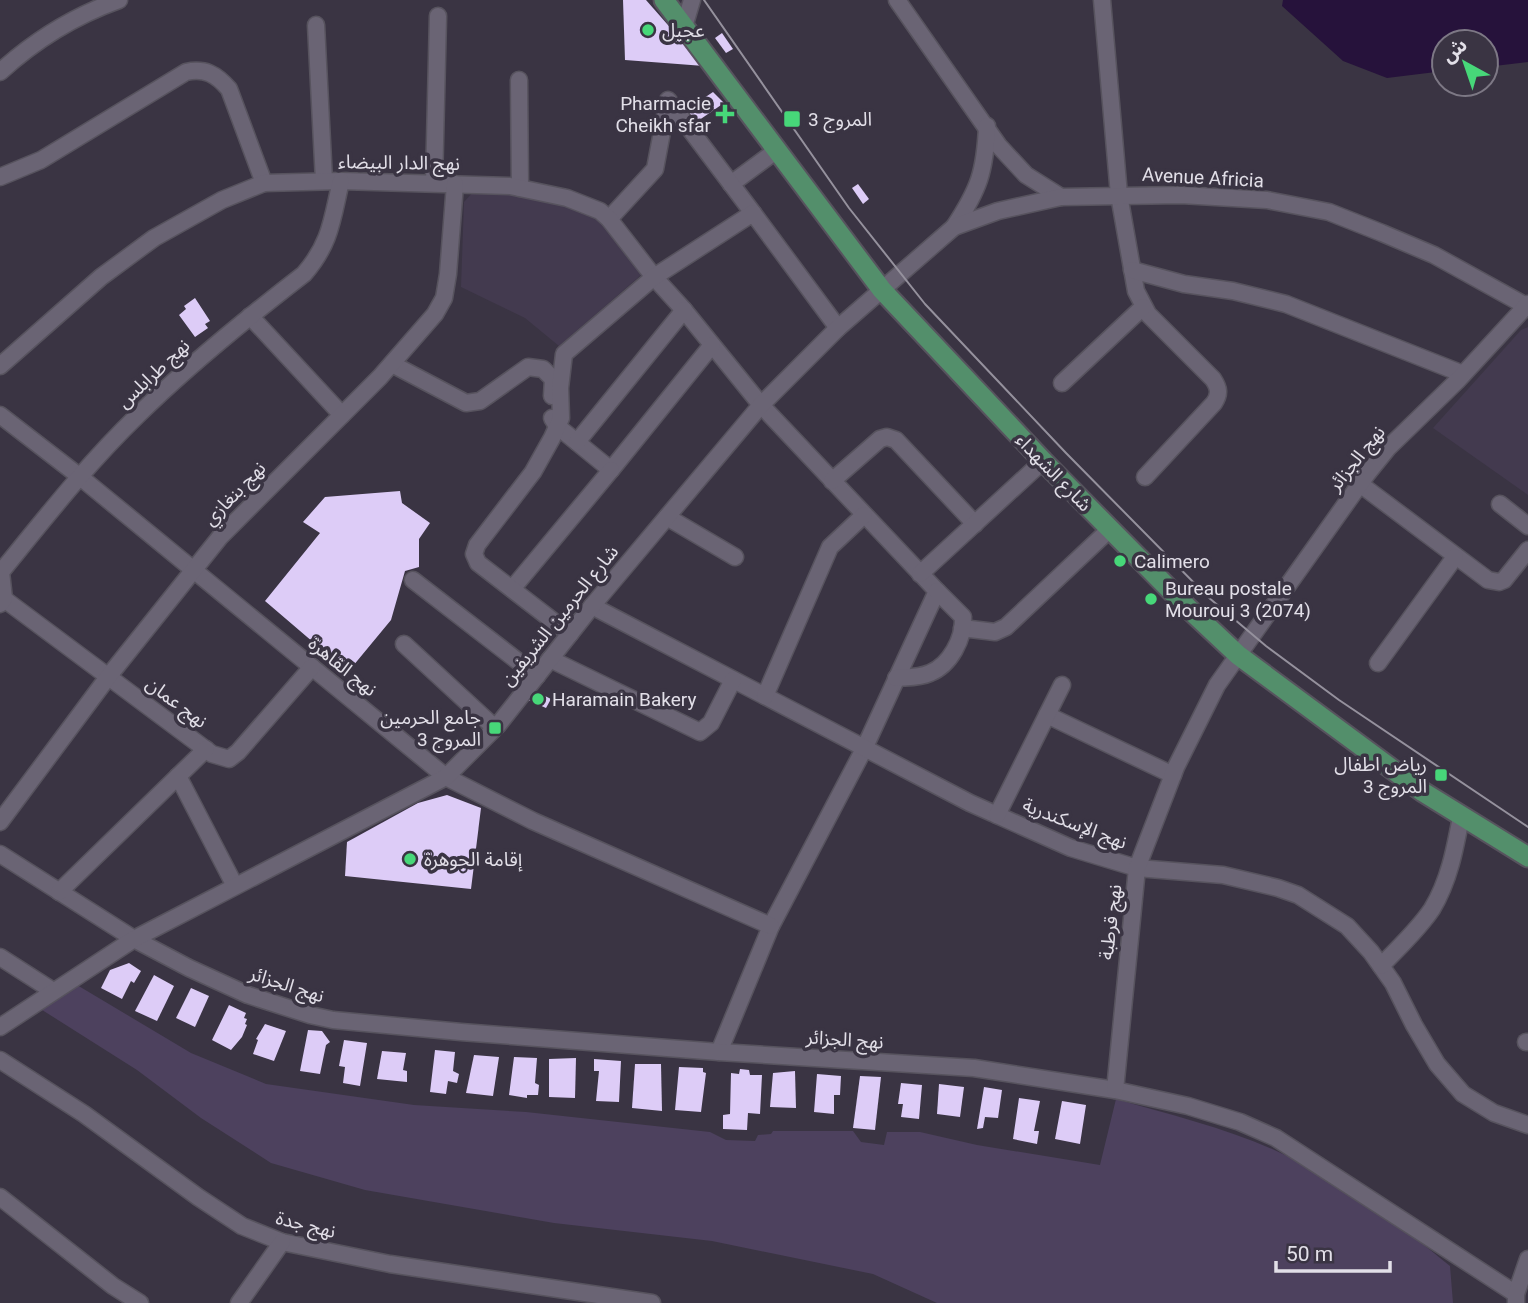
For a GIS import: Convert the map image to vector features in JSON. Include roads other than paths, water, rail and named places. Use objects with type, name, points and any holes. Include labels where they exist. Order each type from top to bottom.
[{"type":"main road","name":"شارع الشهداء","points":[[664,0],[882,290],[1043,461],[1189,609],[1238,655],[1423,792],[1528,857]]},
{"type":"street","points":[[0,72],[43,37],[73,19],[119,0]]},
{"type":"street","points":[[684,27],[692,0]]},
{"type":"street","points":[[897,0],[1011,160],[1040,185],[1061,197]]},
{"type":"street","points":[[1102,0],[1119,195],[1136,291],[1147,314],[1213,379],[1219,395],[1145,477]]},
{"type":"street","points":[[434,183],[438,16]]},
{"type":"street","name":"نهج طرابلس","points":[[2,601],[1,571],[79,476],[137,415],[250,316],[304,274],[321,253],[327,240],[332,181],[316,25]]},
{"type":"street","points":[[0,177],[41,160],[186,72],[198,69],[211,72],[229,89],[264,183]]},
{"type":"street","points":[[519,80],[520,188]]},
{"type":"street","points":[[609,219],[655,169],[668,100],[838,328]]},
{"type":"street","points":[[954,227],[979,184],[984,166],[987,127]]},
{"type":"street","points":[[731,184],[777,150]]},
{"type":"street","name":"نهج الدار البيضاء","points":[[0,366],[101,278],[154,238],[222,200],[264,183],[332,181],[455,184],[520,188],[567,198],[600,211],[609,219],[761,405],[963,617],[962,628]]},
{"type":"street","name":"نهج بنغازي","points":[[0,822],[108,677],[233,523],[417,337],[444,298],[455,184]]},
{"type":"street","name":"Avenue Africia","points":[[882,290],[954,227],[998,211],[1061,197],[1181,195],[1267,201],[1329,212],[1434,254],[1528,306]]},
{"type":"street","points":[[570,634],[478,563],[474,554],[477,545],[533,472],[561,418],[560,388],[564,354],[654,277],[753,213]]},
{"type":"street","points":[[1132,270],[1184,284],[1233,291],[1286,304],[1463,374]]},
{"type":"street","name":"شارع الحرمين الشريفين","points":[[0,1027],[134,939],[446,777],[495,728],[592,606],[761,405],[838,328],[882,290]]},
{"type":"street","name":"نهج الجزائر","points":[[1238,655],[1388,449],[1528,306]]},
{"type":"street","points":[[1062,383],[1143,307]]},
{"type":"street","points":[[577,442],[684,310]]},
{"type":"street","points":[[250,316],[342,415]]},
{"type":"street","points":[[512,589],[712,345]]},
{"type":"street","points":[[392,364],[466,403],[480,401],[528,367],[543,369],[553,379],[550,413],[557,426],[611,470]]},
{"type":"street","name":"نهج القاهرة","points":[[0,415],[79,476],[446,777],[533,821],[771,926]]},
{"type":"street","points":[[832,481],[880,439],[891,438],[896,440],[975,524]]},
{"type":"street","points":[[920,574],[1043,461]]},
{"type":"street","points":[[1360,485],[1481,576],[1493,582],[1499,582],[1510,574],[1528,550]]},
{"type":"street","points":[[1500,504],[1528,526]]},
{"type":"street","points":[[765,696],[830,548],[864,515]]},
{"type":"street","points":[[667,517],[735,557]]},
{"type":"street","points":[[896,678],[921,676],[936,670],[956,648],[962,628],[995,632],[1006,627],[1110,529]]},
{"type":"street","points":[[1378,663],[1455,557]]},
{"type":"street","points":[[413,580],[537,676]]},
{"type":"street","points":[[719,1052],[771,926],[864,749],[937,591]]},
{"type":"street","name":"نهج عمان","points":[[2,601],[220,758],[229,759],[238,752],[312,667]]},
{"type":"street","name":"نهج الإسكندرية","points":[[592,606],[864,749],[997,815],[1071,848],[1137,868],[1223,875],[1298,895],[1347,926],[1381,966],[1437,1064],[1463,1094],[1494,1113],[1528,1125]]},
{"type":"street","points":[[404,643],[495,728]]},
{"type":"street","name":"نهج قرطبة","points":[[1115,1090],[1137,868],[1173,775],[1217,685],[1238,655]]},
{"type":"street","points":[[551,659],[700,732],[711,723],[733,680]]},
{"type":"street","points":[[997,815],[1062,685]]},
{"type":"street","points":[[1047,715],[1173,775]]},
{"type":"street","points":[[59,892],[206,749]]},
{"type":"street","points":[[178,776],[235,886]]},
{"type":"street","points":[[1381,966],[1430,911],[1441,892],[1451,864],[1461,817]]},
{"type":"street","name":"نهج الجزائر","points":[[0,854],[134,939],[248,995],[332,1020],[719,1052],[974,1068],[1115,1090],[1188,1106],[1240,1122],[1276,1138],[1516,1298]]},
{"type":"street","points":[[0,957],[53,991]]},
{"type":"street","name":"نهج جدة","points":[[0,1060],[84,1114],[242,1226],[282,1242],[390,1265],[601,1300],[652,1303]]},
{"type":"street","points":[[0,1197],[113,1286],[140,1303]]},
{"type":"street","points":[[239,1303],[282,1242]]},
{"type":"street","points":[[1516,1298],[1528,1259]]},
{"type":"tram line","points":[[704,0],[849,208],[925,304],[1208,597],[1266,646],[1339,700],[1528,827]]},
{"type":"place","name":"عجيل","points":[[648,30]]},
{"type":"place","name":"Pharmacie Cheikh sfar","points":[[725,114]]},
{"type":"place","name":"المروج 3","points":[[792,119]]},
{"type":"place","name":"Calimero","points":[[1120,561]]},
{"type":"place","name":"Bureau postale Mourouj 3 (2074)","points":[[1151,599]]},
{"type":"place","name":"Haramain Bakery","points":[[538,699]]},
{"type":"place","name":"جامع الحرمين المروج 3","points":[[495,728]]},
{"type":"place","name":"رياض اطفال المروج 3","points":[[1441,775]]},
{"type":"place","name":"إقامة الجوهرة","points":[[410,859]]}]
